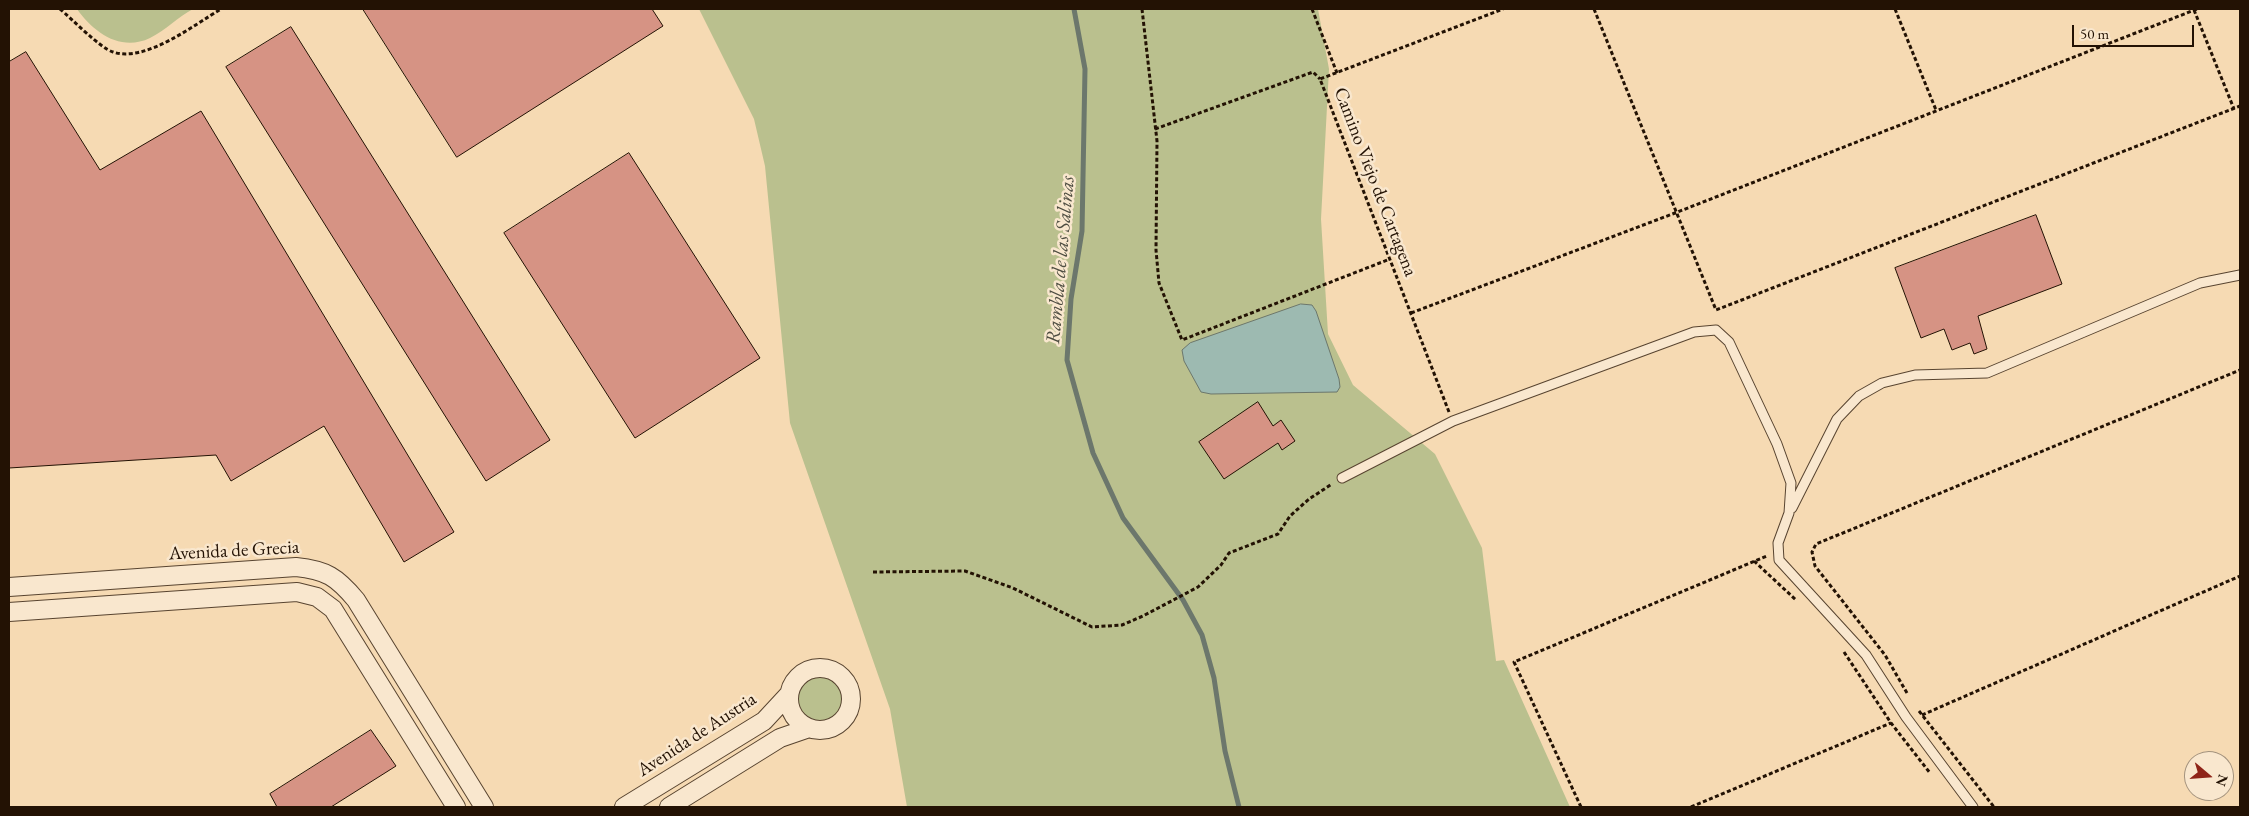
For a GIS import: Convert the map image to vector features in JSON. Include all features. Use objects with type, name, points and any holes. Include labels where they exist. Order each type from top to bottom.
[{"type":"street","name":"Avenida de Grecia","points":[[9,587],[296,567],[319,570],[342,582],[356,600],[484,807]]},
{"type":"street","points":[[9,612],[297,592],[317,597],[333,609],[456,807]]},
{"type":"street","points":[[669,807],[780,738],[809,728],[825,730],[839,724],[850,707],[850,687],[836,672],[816,668],[798,676],[789,694],[793,715],[809,728]]},
{"type":"street","name":"Avenida de Austria","points":[[624,807],[764,721],[789,694]]},
{"type":"lane","points":[[1973,807],[1910,722],[1866,655],[1779,560],[1778,542],[1789,513],[1837,419],[1860,396],[1882,383],[1915,375],[1987,372],[2200,283],[2240,275]]},
{"type":"lane","points":[[1342,478],[1453,422],[1694,332],[1716,330],[1729,342],[1777,444],[1791,483],[1789,513]]},
{"type":"path","points":[[60,9],[114,52],[142,53],[162,45],[221,9]]},
{"type":"path","points":[[1142,9],[1155,129],[1156,250],[1159,283],[1182,340],[1390,258]]},
{"type":"path","points":[[1312,9],[1337,73]]},
{"type":"path","name":"Camino Viejo de Cartagena","points":[[1453,422],[1320,79],[1503,9]]},
{"type":"path","points":[[1594,9],[1675,213],[1716,310],[2240,106]]},
{"type":"path","points":[[1895,9],[1936,110]]},
{"type":"path","points":[[1411,313],[1675,213],[2195,9],[2234,109]]},
{"type":"path","points":[[1155,129],[1312,72],[1320,79]]},
{"type":"path","points":[[1910,698],[1885,655],[1815,566],[1812,552],[1816,544],[2240,370]]},
{"type":"path","points":[[873,572],[964,572],[1013,588],[1092,627],[1122,625],[1198,587],[1221,565],[1229,553],[1278,534],[1290,516],[1309,499],[1342,478]]},
{"type":"path","points":[[1581,807],[1514,662],[1754,561],[1801,604]]},
{"type":"path","points":[[1922,715],[2240,576]]},
{"type":"path","points":[[1839,643],[1892,724],[1933,777]]},
{"type":"path","points":[[1915,707],[1994,807]]},
{"type":"path","points":[[1690,807],[1892,724]]},
{"type":"green space","points":[[77,9],[193,9],[150,38],[129,43],[109,38],[92,26]]},
{"type":"green space","points":[[699,9],[1318,9],[1329,69],[1321,219],[1328,334],[1353,385],[1435,454],[1482,548],[1496,661],[1504,660],[1570,807],[907,807],[890,709],[790,423],[765,166],[754,119]]},
{"type":"green space","points":[[816,674],[826,674],[839,681],[846,694],[846,704],[839,717],[826,724],[816,724],[807,720],[800,713],[796,704],[796,694],[800,685],[807,678]]},
{"type":"water","points":[[1301,304],[1312,305],[1316,311],[1339,379],[1340,387],[1337,392],[1211,394],[1201,392],[1184,361],[1182,350],[1190,343]]},
{"type":"building","points":[[363,9],[652,9],[663,26],[457,157]]},
{"type":"building","points":[[291,27],[550,440],[486,481],[226,67]]},
{"type":"building","points":[[26,52],[100,170],[201,111],[454,532],[404,562],[324,426],[231,481],[216,455],[9,468],[9,62]]},
{"type":"building","points":[[629,153],[760,358],[635,438],[504,233]]},
{"type":"building","points":[[2036,215],[2062,284],[1978,316],[1987,349],[1974,354],[1970,343],[1952,350],[1944,329],[1921,338],[1895,268]]},
{"type":"building","points":[[1258,402],[1273,426],[1281,420],[1295,441],[1282,450],[1278,443],[1224,479],[1199,442]]},
{"type":"building","points":[[371,730],[396,766],[331,807],[277,807],[270,794]]},
{"type":"waterway","name":"Rambla de las Salinas","points":[[1074,9],[1085,69],[1082,231],[1071,299],[1067,360],[1093,453],[1123,518],[1183,600],[1202,635],[1214,678],[1225,751],[1239,807]]}]
